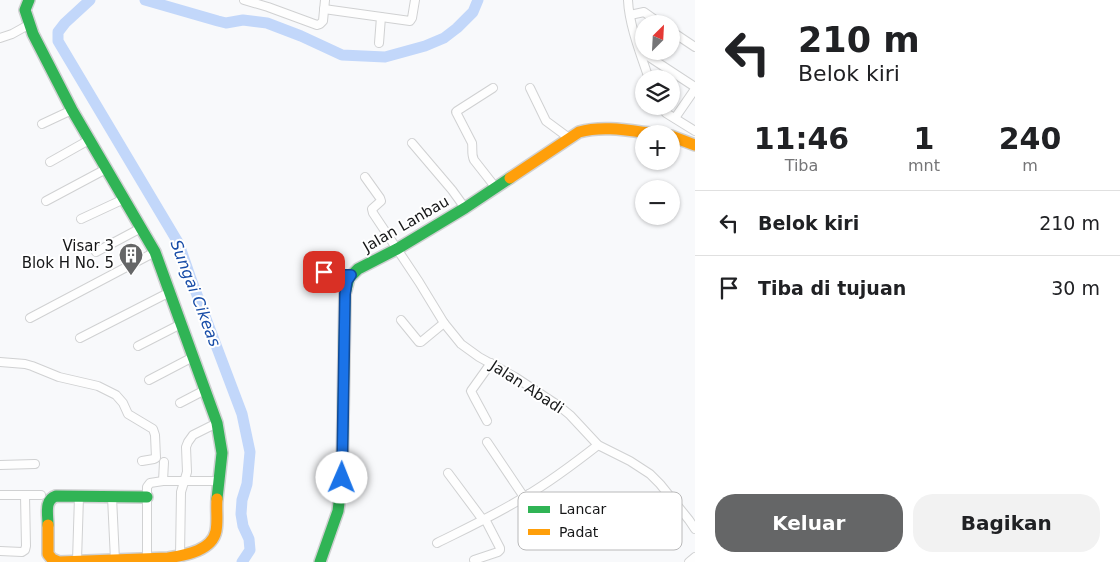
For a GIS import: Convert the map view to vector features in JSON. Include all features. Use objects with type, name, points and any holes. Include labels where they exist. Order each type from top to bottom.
[{"type":"street","points":[[29,0],[25,10],[40,49],[72,110],[155,252],[217,423],[222,454],[216,533],[214,539],[203,548],[180,556],[147,560],[58,562],[50,558],[48,554],[48,502],[52,497],[147,497]]},
{"type":"street","points":[[244,0],[317,24],[323,21],[325,0]]},
{"type":"street","points":[[324,9],[411,20],[416,0]]},
{"type":"street","points":[[628,0],[635,32]]},
{"type":"street","points":[[630,15],[642,12],[648,15]]},
{"type":"street","points":[[379,43],[381,17]]},
{"type":"street","points":[[0,38],[30,24]]},
{"type":"street","points":[[680,37],[695,47]]},
{"type":"street","points":[[654,60],[695,88],[676,118]]},
{"type":"street","points":[[494,88],[456,112],[472,143],[474,160],[496,188]]},
{"type":"street","points":[[530,88],[546,121],[569,138]]},
{"type":"street","points":[[42,124],[72,110]]},
{"type":"street","points":[[670,115],[695,131]]},
{"type":"street","name":"Jalan Lanbau","points":[[351,275],[362,266],[397,249],[465,208],[569,138],[584,130],[599,128],[635,132]]},
{"type":"street","points":[[680,139],[695,145]]},
{"type":"street","points":[[50,162],[89,140]]},
{"type":"street","points":[[412,143],[465,208]]},
{"type":"street","points":[[46,201],[106,169]]},
{"type":"street","name":"Jalan Abadi","points":[[364,177],[381,201],[372,209],[372,213],[444,323],[461,344],[479,358],[515,377],[559,406],[598,445],[630,461],[650,474],[667,492]]},
{"type":"street","points":[[81,219],[124,199]]},
{"type":"street","points":[[96,252],[141,228]]},
{"type":"street","points":[[30,318],[155,252]]},
{"type":"street","points":[[315,282],[324,272],[329,271],[338,275],[351,275]]},
{"type":"street","points":[[320,562],[336,518],[342,478],[345,294],[347,281],[351,275]]},
{"type":"street","points":[[80,338],[170,292]]},
{"type":"street","points":[[401,320],[419,342],[444,323]]},
{"type":"street","points":[[138,346],[181,324]]},
{"type":"street","points":[[149,380],[193,357]]},
{"type":"street","points":[[0,362],[25,364],[59,377],[98,386],[116,395],[123,403],[128,414],[153,429],[156,458],[142,460]]},
{"type":"street","points":[[487,421],[471,391],[491,363]]},
{"type":"street","points":[[180,403],[204,390]]},
{"type":"street","points":[[180,556],[181,492],[187,472],[186,447],[194,435],[217,423]]},
{"type":"street","points":[[487,442],[523,492]]},
{"type":"street","points":[[532,492],[598,445]]},
{"type":"street","points":[[163,481],[164,462]]},
{"type":"street","points":[[0,465],[35,464]]},
{"type":"street","points":[[448,473],[484,520],[500,550],[474,560]]},
{"type":"street","points":[[147,560],[147,487],[150,483],[163,481],[219,481]]},
{"type":"street","points":[[0,495],[41,495]]},
{"type":"street","points":[[0,551],[22,552],[25,550],[25,495]]},
{"type":"street","points":[[77,561],[79,497]]},
{"type":"street","points":[[112,497],[115,560]]},
{"type":"street","points":[[437,543],[518,501]]},
{"type":"street","name":"Jalan Abadi","points":[[682,510],[695,529]]},
{"type":"street","points":[[689,562],[695,556]]},
{"type":"waterway","name":"Sungai Cikeas","points":[[90,0],[65,23],[58,32],[58,41],[179,244],[242,414],[250,452],[247,484],[242,500],[241,514],[243,526],[249,539],[250,550],[242,562]]},
{"type":"waterway","name":"Sungai Cikeas","points":[[145,0],[226,23],[243,20],[267,23],[342,55],[385,57],[425,46],[444,38],[473,12],[478,0]]},
{"type":"traffic: fast","points":[[29,0],[25,10],[33,34],[72,110],[155,252],[217,423],[222,453],[217,499]]},
{"type":"traffic: fast","points":[[320,562],[338,511],[342,478],[345,294],[349,278],[358,269],[397,249],[510,178]]},
{"type":"traffic: fast","points":[[48,525],[48,504],[56,496],[147,497]]},
{"type":"traffic: slow","points":[[510,178],[579,132],[598,129],[635,131]]},
{"type":"traffic: slow","points":[[680,139],[695,145]]},
{"type":"traffic: slow","points":[[48,525],[48,554],[52,559],[59,562],[168,558],[197,551],[209,543],[216,531],[217,499]]},
{"type":"place","name":"Visar 3 Blok H No. 5","points":[[131,276]]},
{"type":"route","points":[[324,272],[329,271],[338,275],[351,275],[347,281],[345,294],[342,478]]}]
